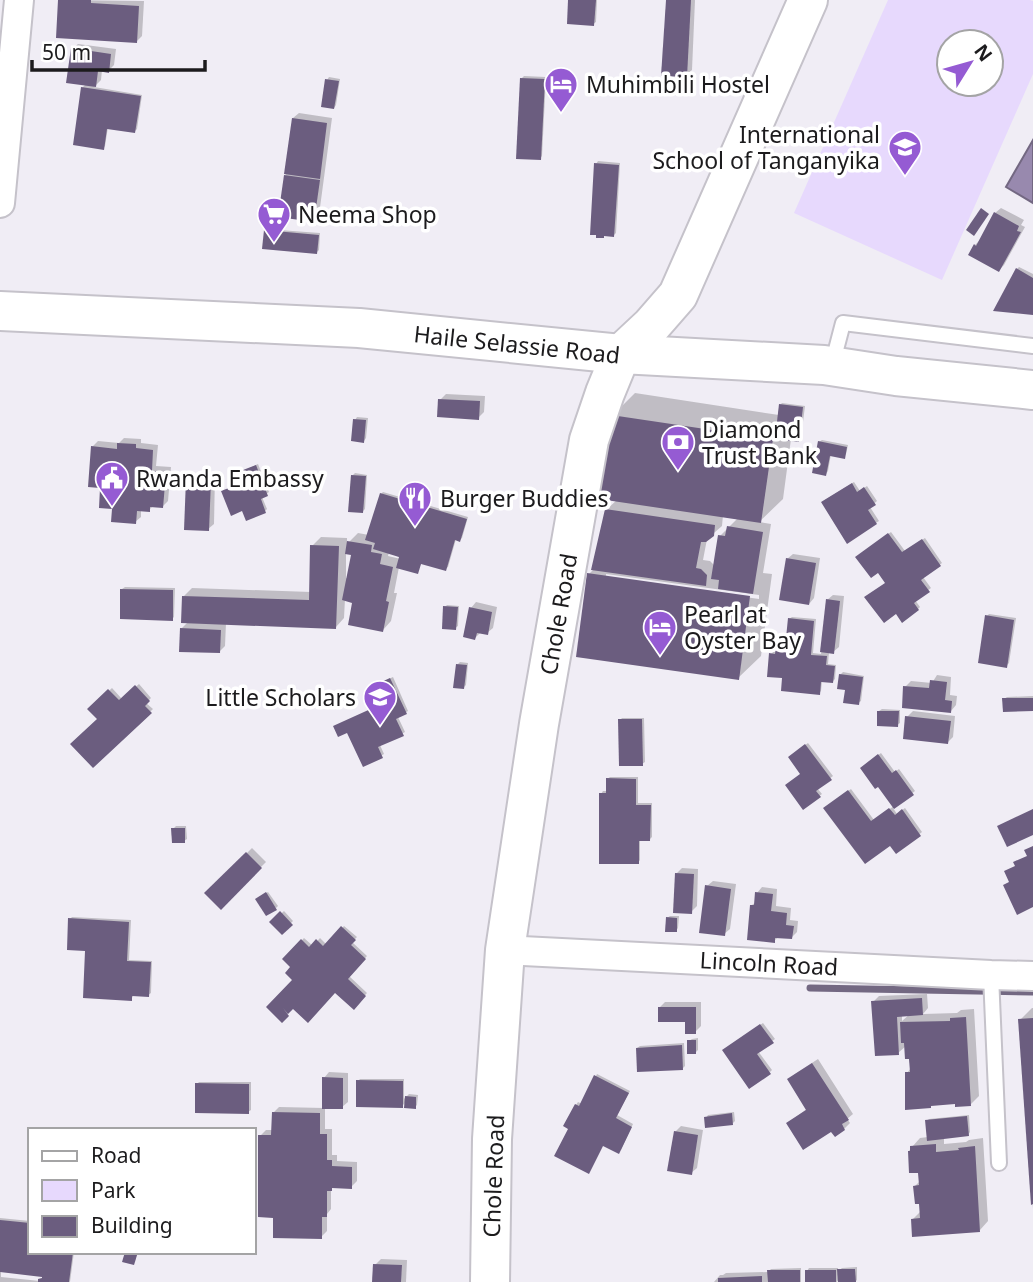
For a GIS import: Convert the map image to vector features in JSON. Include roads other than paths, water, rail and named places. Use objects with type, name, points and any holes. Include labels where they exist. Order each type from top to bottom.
[{"type":"street","points":[[0,204],[19,0]]},
{"type":"street","name":"Chole Road","points":[[490,1282],[492,1139],[505,950],[539,724],[589,440],[604,393],[621,354],[651,326],[678,295],[808,0]]},
{"type":"street","name":"Haile Selassie Road","points":[[0,311],[359,328],[621,354],[832,367],[1033,390]]},
{"type":"street","name":"Lincoln Road","points":[[505,950],[1033,976]]},
{"type":"lane","points":[[832,367],[843,323],[1033,346]]},
{"type":"lane","points":[[991,975],[999,1163]]},
{"type":"waterway","points":[[810,988],[1033,992]]},
{"type":"place","name":"Muhimbili Hostel","points":[[561,114]]},
{"type":"place","name":"International School of Tanganyika","points":[[905,177]]},
{"type":"place","name":"Neema Shop","points":[[274,244]]},
{"type":"place","name":"Diamond Trust Bank","points":[[678,472]]},
{"type":"place","name":"Rwanda Embassy","points":[[112,508]]},
{"type":"place","name":"Burger Buddies","points":[[415,528]]},
{"type":"place","name":"Pearl at Oyster Bay","points":[[660,657]]},
{"type":"place","name":"Little Scholars","points":[[380,727]]}]
